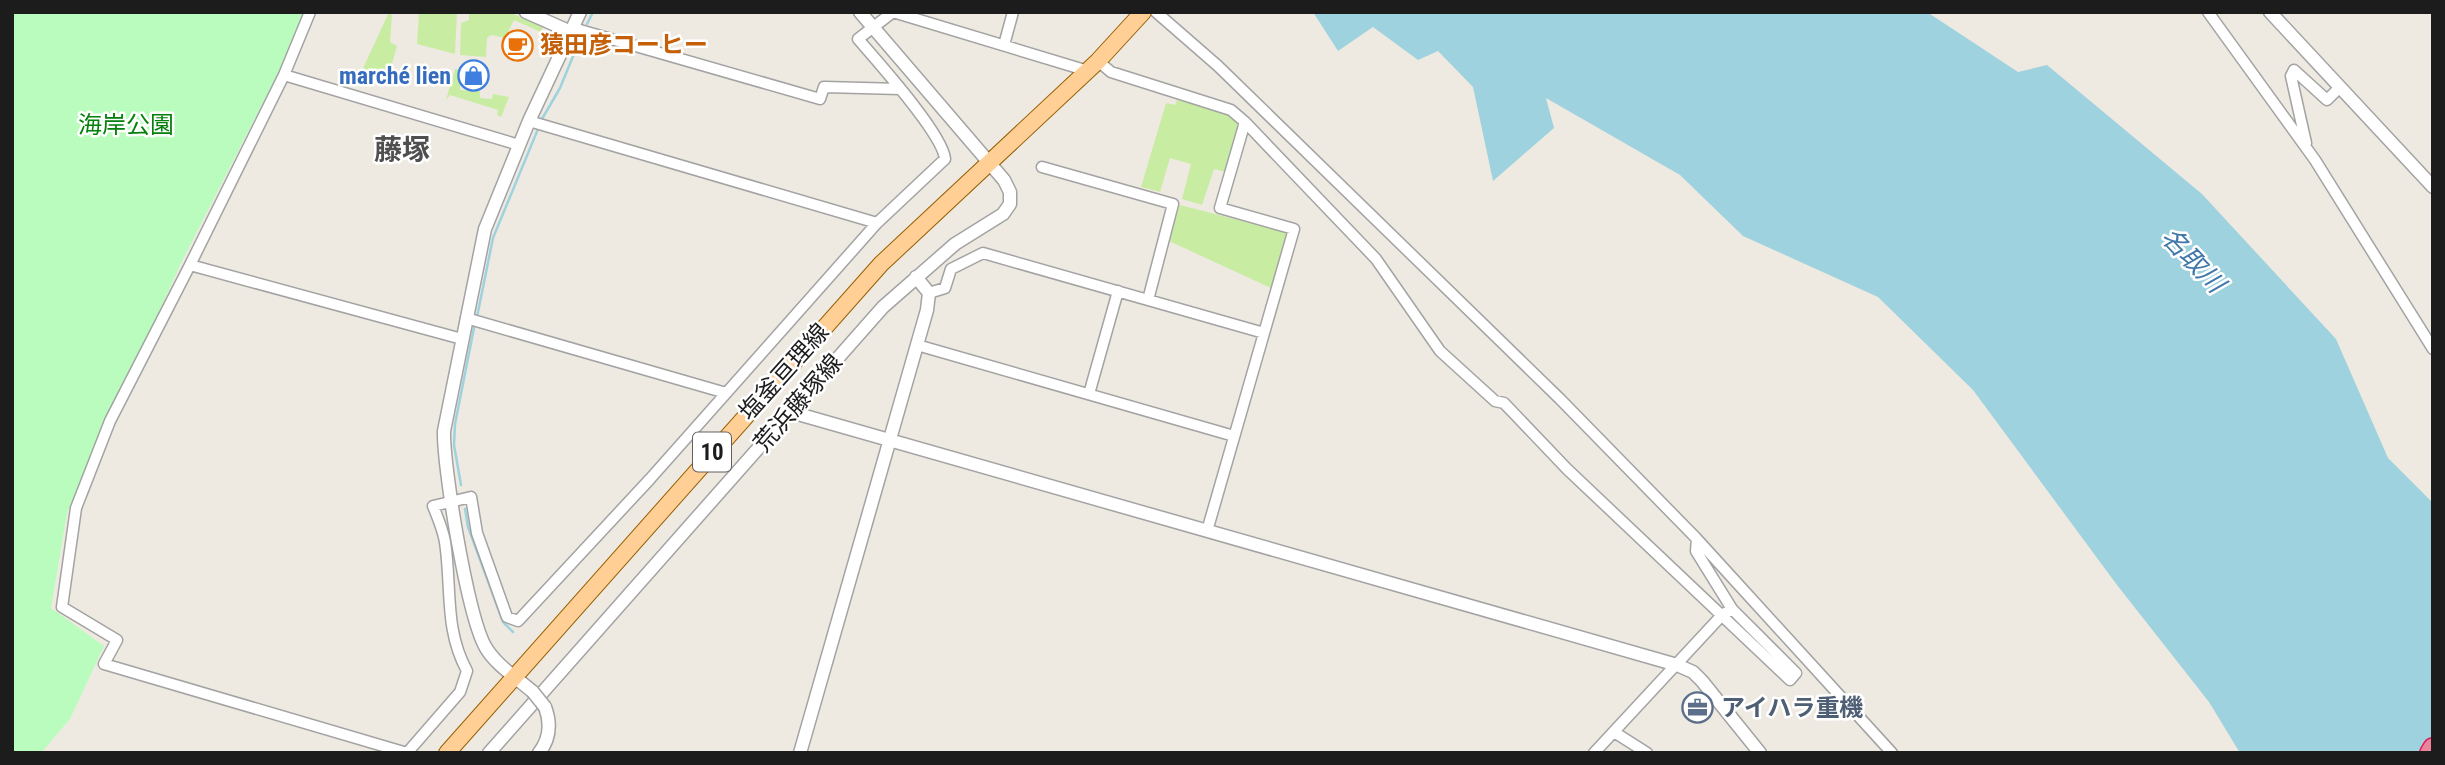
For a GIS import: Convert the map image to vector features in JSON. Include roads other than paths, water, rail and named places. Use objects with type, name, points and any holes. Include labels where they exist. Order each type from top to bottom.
[{"type":"main road","name":"塩釜亘理線","points":[[447,753],[881,264],[1093,66],[1143,12]]},
{"type":"street","points":[[310,12],[284,75],[110,421],[76,508],[62,607],[117,640],[104,664],[407,753],[466,682],[467,671],[454,642],[449,622],[445,542],[433,506],[471,498],[477,533],[507,617],[517,621],[877,223],[945,159],[941,146],[900,89],[858,39],[893,12],[1004,45],[1093,66],[1231,110],[1376,259],[1440,351],[1494,401],[1504,403],[1567,468],[1727,611],[1796,673],[1790,680],[1727,611],[1696,551],[1697,539]]},
{"type":"street","points":[[526,12],[572,30],[820,99],[824,87],[900,89]]},
{"type":"street","points":[[539,753],[549,733],[549,719],[545,707],[533,692],[494,658],[481,636],[452,500],[444,449],[444,430],[482,237],[529,121],[580,12]]},
{"type":"street","points":[[860,12],[989,163]]},
{"type":"street","points":[[1004,45],[1013,12]]},
{"type":"street","points":[[1156,12],[1257,104],[1560,399],[1697,539],[1892,753]]},
{"type":"street","points":[[2207,12],[2308,151],[2433,349]]},
{"type":"street","points":[[2270,12],[2433,187]]},
{"type":"street","points":[[2308,151],[2291,76],[2294,70],[2327,100],[2339,88]]},
{"type":"street","points":[[284,75],[519,145]]},
{"type":"street","points":[[529,121],[877,223]]},
{"type":"street","points":[[1208,531],[1294,229],[1220,208],[1245,122]]},
{"type":"street","name":"荒浜藤塚線","points":[[489,753],[883,307],[955,244],[1003,214],[1010,204],[1010,192],[1004,180],[989,163]]},
{"type":"street","points":[[1042,167],[1173,204],[1148,300]]},
{"type":"street","points":[[929,293],[945,288],[951,269],[983,253],[1264,333]]},
{"type":"street","points":[[190,265],[462,339]]},
{"type":"street","points":[[916,277],[929,293]]},
{"type":"street","points":[[1089,394],[1118,291]]},
{"type":"street","points":[[800,753],[917,345],[929,293]]},
{"type":"street","points":[[466,318],[726,393]]},
{"type":"street","points":[[917,345],[1234,436]]},
{"type":"street","points":[[792,411],[1677,665],[1693,672],[1702,681],[1760,753]]},
{"type":"street","points":[[1594,753],[1727,611]]},
{"type":"street","points":[[1614,732],[1647,753]]},
{"type":"water","name":"名取川","points":[[1313,12],[1927,12],[2018,72],[2047,65],[2202,194],[2336,339],[2388,458],[2433,503],[2433,753],[2240,753],[2209,702],[2117,585],[1973,390],[1878,297],[1743,236],[1680,175],[1546,98],[1554,128],[1493,181],[1473,87],[1438,51],[1418,60],[1373,27],[1338,51]]},
{"type":"waterway","points":[[587,24],[593,12]]},
{"type":"waterway","points":[[542,119],[560,88],[581,37]]},
{"type":"waterway","points":[[477,317],[493,238],[538,129]]},
{"type":"waterway","points":[[461,485],[454,445],[455,424],[474,328]]},
{"type":"waterway","points":[[465,509],[468,527],[503,622],[513,632]]},
{"type":"place","name":"猿田彦コーヒー","points":[[517,45]]},
{"type":"place","name":"marché lien","points":[[474,76]]},
{"type":"place","name":"アイハラ重機","points":[[1698,708]]},
{"type":"district","name":"藤塚","points":[[402,149]]},
{"type":"park label","name":"海岸公園","points":[[126,125]]}]
